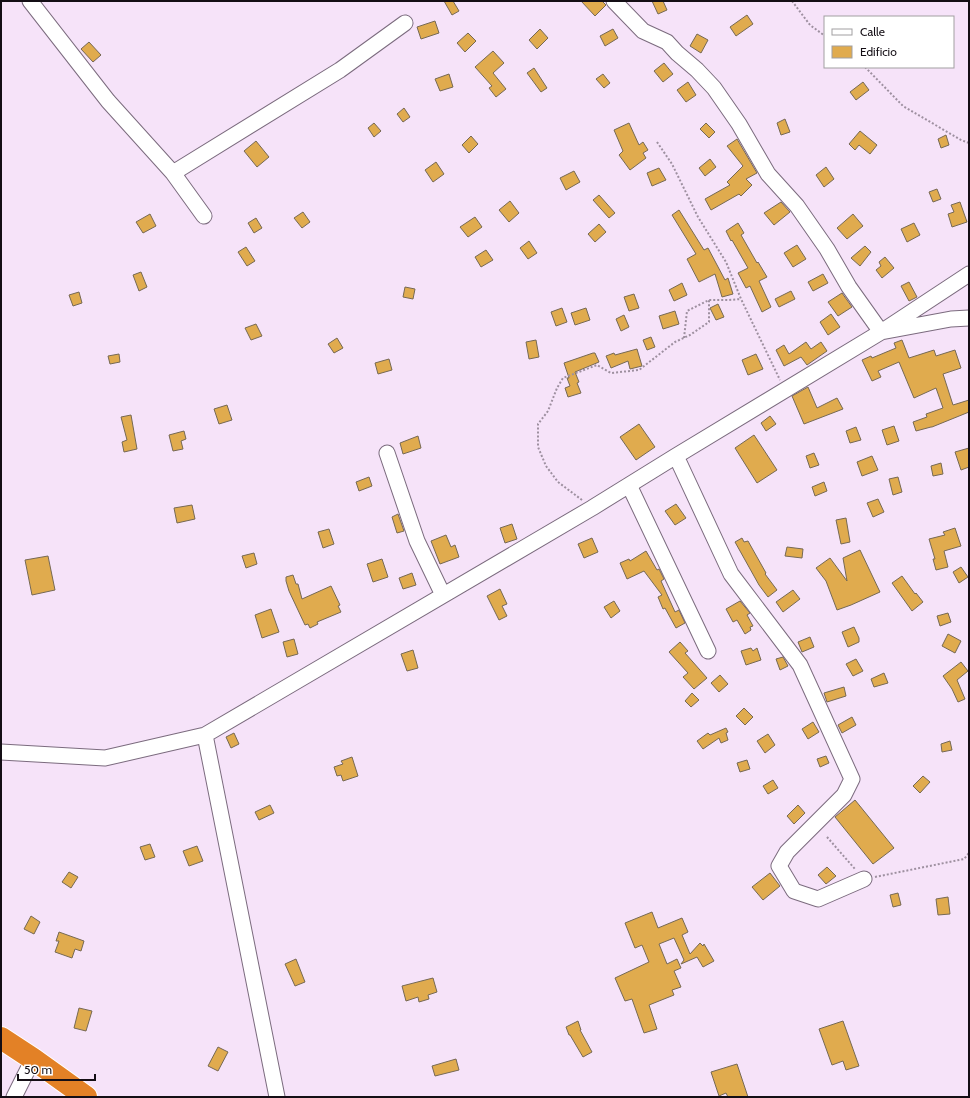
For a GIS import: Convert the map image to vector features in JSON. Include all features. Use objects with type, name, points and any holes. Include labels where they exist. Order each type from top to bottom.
[{"type":"highway","points":[[1,1038],[86,1097]]},
{"type":"street","points":[[30,1],[108,101],[173,174],[204,216]]},
{"type":"street","points":[[614,1],[643,31],[667,42],[714,88],[768,174],[797,206],[827,249],[849,287],[881,332]]},
{"type":"street","points":[[173,174],[340,70],[404,23]]},
{"type":"street","points":[[1,752],[104,758],[205,735],[592,508],[881,332],[969,274]]},
{"type":"street","points":[[881,332],[969,318]]},
{"type":"street","points":[[387,453],[417,541],[443,595]]},
{"type":"street","points":[[676,456],[731,574],[800,666],[852,779],[844,795],[787,852],[780,866],[794,891],[818,899],[864,880]]},
{"type":"street","points":[[628,485],[708,650]]},
{"type":"street","points":[[205,735],[277,1097]]},
{"type":"street","points":[[14,1097],[33,1059]]},
{"type":"path","points":[[792,1],[810,25],[824,35]]},
{"type":"path","points":[[866,68],[903,106],[961,140],[969,143]]},
{"type":"path","points":[[657,142],[672,164],[698,217],[726,262],[784,390]]},
{"type":"path","points":[[684,338],[687,311],[709,300],[742,299]]},
{"type":"path","points":[[592,508],[558,482],[546,466],[538,447],[538,424],[548,411],[557,388],[563,378],[597,365],[611,373],[639,370],[675,342],[690,335],[709,322],[709,300]]},
{"type":"path","points":[[827,836],[864,880],[964,859],[969,853]]},
{"type":"building","points":[[444,1],[453,1],[459,11],[452,15]]},
{"type":"building","points":[[581,1],[602,1],[606,5],[595,16]]},
{"type":"building","points":[[652,1],[663,1],[667,10],[658,14]]},
{"type":"building","points":[[747,15],[753,24],[736,36],[730,27]]},
{"type":"building","points":[[435,21],[439,33],[421,39],[417,27]]},
{"type":"building","points":[[540,29],[548,38],[537,49],[529,40]]},
{"type":"building","points":[[613,29],[618,38],[605,46],[600,36]]},
{"type":"building","points":[[468,33],[476,41],[465,52],[457,43]]},
{"type":"building","points":[[697,34],[708,40],[701,53],[690,46]]},
{"type":"building","points":[[89,42],[101,55],[93,62],[81,49]]},
{"type":"building","points":[[493,51],[504,63],[493,73],[506,89],[496,97],[489,88],[492,86],[475,67]]},
{"type":"building","points":[[664,63],[673,74],[663,82],[654,71]]},
{"type":"building","points":[[534,68],[547,88],[541,92],[527,73]]},
{"type":"building","points":[[449,74],[453,87],[440,91],[435,79]]},
{"type":"building","points":[[603,74],[610,83],[604,88],[596,79]]},
{"type":"building","points":[[688,82],[696,95],[686,102],[677,90]]},
{"type":"building","points":[[863,82],[869,90],[856,100],[850,92]]},
{"type":"building","points":[[404,108],[410,117],[403,122],[397,114]]},
{"type":"building","points":[[785,119],[790,132],[781,135],[777,123]]},
{"type":"building","points":[[374,123],[381,131],[374,137],[368,128]]},
{"type":"building","points":[[629,123],[639,145],[643,142],[648,150],[643,153],[646,158],[630,170],[619,155],[623,151],[614,130]]},
{"type":"building","points":[[706,123],[715,132],[709,138],[700,129]]},
{"type":"building","points":[[860,131],[877,145],[870,154],[859,145],[855,150],[849,144]]},
{"type":"building","points":[[946,135],[949,145],[941,148],[938,139]]},
{"type":"building","points":[[471,136],[478,144],[469,153],[462,145]]},
{"type":"building","points":[[737,139],[757,173],[746,179],[752,185],[741,196],[739,194],[711,210],[705,199],[730,185],[727,182],[743,166],[727,146]]},
{"type":"building","points":[[256,141],[269,157],[257,167],[244,151]]},
{"type":"building","points":[[710,159],[716,167],[705,176],[699,168]]},
{"type":"building","points":[[436,162],[444,174],[433,182],[425,170]]},
{"type":"building","points":[[826,167],[834,179],[824,187],[816,175]]},
{"type":"building","points":[[659,168],[666,180],[652,186],[647,173]]},
{"type":"building","points":[[574,171],[580,182],[566,190],[560,178]]},
{"type":"building","points":[[937,189],[941,199],[933,202],[929,192]]},
{"type":"building","points":[[599,195],[615,213],[609,218],[593,200]]},
{"type":"building","points":[[510,201],[519,213],[509,222],[499,210]]},
{"type":"building","points":[[781,202],[790,212],[774,225],[764,213]]},
{"type":"building","points":[[960,202],[967,222],[952,227],[948,214],[954,212],[951,205]]},
{"type":"building","points":[[679,210],[704,250],[708,248],[725,280],[728,278],[733,294],[722,297],[715,274],[699,282],[687,259],[696,254],[672,215]]},
{"type":"building","points":[[303,212],[310,222],[302,228],[294,218]]},
{"type":"building","points":[[150,214],[156,226],[143,233],[136,222]]},
{"type":"building","points":[[853,214],[863,226],[847,239],[837,228]]},
{"type":"building","points":[[475,217],[482,227],[468,237],[460,227]]},
{"type":"building","points":[[256,218],[262,228],[254,233],[248,223]]},
{"type":"building","points":[[738,223],[744,233],[741,235],[767,277],[759,281],[771,307],[762,312],[750,286],[746,288],[738,273],[748,268],[726,231]]},
{"type":"building","points":[[914,223],[920,235],[907,242],[901,229]]},
{"type":"building","points":[[599,224],[606,232],[595,242],[588,234]]},
{"type":"building","points":[[529,241],[537,253],[528,259],[520,248]]},
{"type":"building","points":[[797,245],[806,259],[793,267],[784,253]]},
{"type":"building","points":[[865,246],[871,252],[860,266],[851,258]]},
{"type":"building","points":[[246,247],[255,261],[247,266],[238,252]]},
{"type":"building","points":[[486,250],[493,260],[481,267],[475,257]]},
{"type":"building","points":[[885,257],[894,268],[882,278],[876,270],[881,266],[879,262]]},
{"type":"building","points":[[141,272],[147,287],[139,291],[133,275]]},
{"type":"building","points":[[823,274],[828,283],[813,291],[808,282]]},
{"type":"building","points":[[909,282],[917,297],[909,301],[901,286]]},
{"type":"building","points":[[682,283],[687,295],[674,301],[669,290]]},
{"type":"building","points":[[405,287],[415,289],[413,299],[403,297]]},
{"type":"building","points":[[791,291],[795,299],[779,307],[775,299]]},
{"type":"building","points":[[79,292],[82,303],[73,306],[69,295]]},
{"type":"building","points":[[842,293],[852,307],[838,316],[828,302]]},
{"type":"building","points":[[634,294],[639,308],[629,311],[624,297]]},
{"type":"building","points":[[718,304],[724,317],[716,320],[710,308]]},
{"type":"building","points":[[562,308],[567,322],[556,326],[551,312]]},
{"type":"building","points":[[586,308],[590,320],[575,325],[571,313]]},
{"type":"building","points":[[675,311],[679,324],[663,329],[659,316]]},
{"type":"building","points":[[831,314],[840,327],[828,335],[820,322]]},
{"type":"building","points":[[624,315],[629,327],[621,331],[616,319]]},
{"type":"building","points":[[256,324],[262,336],[251,340],[245,328]]},
{"type":"building","points":[[651,337],[655,347],[647,350],[643,340]]},
{"type":"building","points":[[337,338],[343,348],[334,353],[328,344]]},
{"type":"building","points":[[536,340],[539,357],[529,359],[526,342]]},
{"type":"building","points":[[902,340],[909,358],[934,350],[936,356],[955,350],[961,368],[943,374],[953,405],[969,400],[969,412],[932,427],[916,431],[913,422],[927,417],[926,414],[943,408],[936,388],[914,398],[899,362],[878,371],[881,377],[872,381],[862,360],[871,356],[872,358],[896,348],[894,343]]},
{"type":"building","points":[[806,342],[811,349],[821,342],[827,351],[807,365],[801,357],[784,366],[776,350],[784,345],[789,354]]},
{"type":"building","points":[[637,349],[642,366],[630,369],[628,361],[611,368],[606,356]]},
{"type":"building","points":[[595,353],[599,362],[575,372],[581,393],[568,397],[565,388],[570,386],[564,363]]},
{"type":"building","points":[[119,354],[120,362],[110,364],[108,356]]},
{"type":"building","points":[[756,354],[763,369],[748,375],[742,360]]},
{"type":"building","points":[[389,359],[392,370],[378,374],[375,363]]},
{"type":"building","points":[[808,387],[817,408],[837,398],[843,409],[804,424],[792,396]]},
{"type":"building","points":[[227,405],[232,420],[219,424],[214,409]]},
{"type":"building","points":[[131,415],[137,449],[124,452],[122,442],[127,440],[121,417]]},
{"type":"building","points":[[770,416],[776,424],[766,431],[761,423]]},
{"type":"building","points":[[639,424],[655,447],[636,460],[620,437]]},
{"type":"building","points":[[894,426],[899,441],[887,445],[882,430]]},
{"type":"building","points":[[856,427],[861,440],[850,443],[846,431]]},
{"type":"building","points":[[184,431],[186,439],[181,441],[183,449],[173,451],[169,435]]},
{"type":"building","points":[[754,435],[777,470],[757,483],[735,448]]},
{"type":"building","points":[[418,436],[421,448],[403,454],[400,443]]},
{"type":"building","points":[[969,448],[969,467],[961,470],[955,452]]},
{"type":"building","points":[[814,453],[819,465],[810,468],[806,456]]},
{"type":"building","points":[[872,456],[878,470],[862,476],[857,462]]},
{"type":"building","points":[[941,463],[943,474],[933,476],[931,466]]},
{"type":"building","points":[[369,477],[372,486],[359,491],[356,482]]},
{"type":"building","points":[[898,477],[902,492],[893,495],[889,479]]},
{"type":"building","points":[[824,482],[827,491],[815,496],[812,487]]},
{"type":"building","points":[[878,499],[884,512],[873,517],[867,503]]},
{"type":"building","points":[[676,504],[686,518],[675,525],[665,511]]},
{"type":"building","points":[[192,505],[195,519],[177,523],[174,508]]},
{"type":"building","points":[[398,514],[404,531],[397,533],[392,517]]},
{"type":"building","points":[[846,518],[850,542],[841,544],[836,520]]},
{"type":"building","points":[[512,524],[517,539],[505,543],[500,528]]},
{"type":"building","points":[[955,528],[961,546],[944,551],[948,567],[936,570],[933,559],[935,559],[929,539],[945,535],[943,532]]},
{"type":"building","points":[[329,529],[334,544],[323,548],[318,532]]},
{"type":"building","points":[[446,535],[451,547],[455,545],[459,557],[440,564],[431,541]]},
{"type":"building","points":[[592,538],[598,552],[584,558],[578,544]]},
{"type":"building","points":[[742,538],[744,542],[748,541],[766,573],[765,574],[777,590],[768,597],[759,585],[735,542]]},
{"type":"building","points":[[787,547],[803,549],[802,558],[785,556]]},
{"type":"building","points":[[860,550],[880,592],[837,610],[826,581],[816,568],[830,558],[847,581],[843,558]]},
{"type":"building","points":[[646,551],[657,570],[659,569],[664,579],[661,581],[675,612],[679,610],[685,623],[676,628],[665,608],[663,609],[658,597],[662,595],[644,571],[627,579],[620,563],[629,559],[630,561]]},
{"type":"building","points":[[254,553],[257,564],[246,568],[242,556]]},
{"type":"building","points":[[48,556],[55,590],[32,595],[25,560]]},
{"type":"building","points":[[382,559],[388,577],[373,582],[367,564]]},
{"type":"building","points":[[961,567],[968,577],[959,583],[953,572]]},
{"type":"building","points":[[412,573],[416,585],[403,589],[399,578]]},
{"type":"building","points":[[293,575],[296,584],[298,584],[302,599],[331,586],[340,605],[338,606],[341,612],[317,622],[318,624],[310,628],[308,624],[305,625],[289,591],[286,581],[286,577]]},
{"type":"building","points":[[902,576],[923,602],[912,611],[892,583]]},
{"type":"building","points":[[500,589],[507,604],[502,606],[507,616],[499,620],[487,596]]},
{"type":"building","points":[[793,590],[800,599],[783,612],[776,602]]},
{"type":"building","points":[[614,601],[620,611],[611,618],[604,607]]},
{"type":"building","points":[[740,601],[750,613],[747,615],[753,626],[750,627],[751,630],[745,634],[737,620],[733,622],[726,609]]},
{"type":"building","points":[[271,609],[279,632],[262,638],[255,615]]},
{"type":"building","points":[[948,613],[951,622],[940,626],[937,616]]},
{"type":"building","points":[[854,627],[859,638],[859,642],[848,647],[842,632]]},
{"type":"building","points":[[948,634],[961,641],[955,653],[942,646]]},
{"type":"building","points":[[810,637],[814,647],[802,652],[798,642]]},
{"type":"building","points":[[294,639],[298,654],[287,657],[283,642]]},
{"type":"building","points":[[680,642],[688,651],[685,653],[707,678],[694,689],[683,677],[688,673],[669,652]]},
{"type":"building","points":[[751,648],[753,651],[757,648],[761,660],[746,665],[741,651]]},
{"type":"building","points":[[413,650],[418,668],[407,671],[401,654]]},
{"type":"building","points":[[783,657],[788,666],[780,670],[776,659]]},
{"type":"building","points":[[856,659],[863,671],[853,676],[846,664]]},
{"type":"building","points":[[961,662],[968,671],[957,680],[965,699],[958,702],[952,689],[943,676]]},
{"type":"building","points":[[884,673],[888,683],[874,687],[871,679]]},
{"type":"building","points":[[720,675],[728,684],[719,692],[711,683]]},
{"type":"building","points":[[844,687],[846,696],[827,702],[824,693]]},
{"type":"building","points":[[692,693],[699,700],[691,707],[685,701]]},
{"type":"building","points":[[744,708],[753,717],[745,725],[736,716]]},
{"type":"building","points":[[852,717],[856,725],[842,733],[838,725]]},
{"type":"building","points":[[813,722],[819,732],[808,739],[802,729]]},
{"type":"building","points":[[726,728],[728,732],[726,733],[728,740],[721,743],[719,738],[703,749],[697,741],[708,733],[710,735]]},
{"type":"building","points":[[234,733],[239,744],[231,748],[226,737]]},
{"type":"building","points":[[768,734],[775,745],[765,753],[757,741]]},
{"type":"building","points":[[950,741],[952,750],[942,752],[941,744]]},
{"type":"building","points":[[826,756],[829,763],[820,767],[817,759]]},
{"type":"building","points":[[352,757],[358,776],[343,781],[341,775],[337,776],[334,767],[343,764],[341,761]]},
{"type":"building","points":[[747,760],[750,769],[740,772],[737,763]]},
{"type":"building","points":[[923,776],[930,782],[920,793],[913,786]]},
{"type":"building","points":[[773,780],[778,788],[768,794],[763,786]]},
{"type":"building","points":[[855,800],[894,848],[873,864],[835,817]]},
{"type":"building","points":[[270,805],[274,813],[259,820],[255,812]]},
{"type":"building","points":[[798,805],[805,813],[794,824],[787,816]]},
{"type":"building","points":[[150,844],[155,857],[145,860],[140,847]]},
{"type":"building","points":[[197,846],[203,861],[189,866],[183,851]]},
{"type":"building","points":[[827,867],[836,876],[826,884],[818,875]]},
{"type":"building","points":[[69,872],[78,877],[71,888],[62,882]]},
{"type":"building","points":[[770,873],[780,886],[763,900],[752,887]]},
{"type":"building","points":[[898,893],[901,905],[893,907],[890,895]]},
{"type":"building","points":[[948,897],[950,914],[938,915],[936,899]]},
{"type":"building","points":[[652,912],[658,928],[682,918],[688,932],[682,935],[690,954],[700,943],[703,946],[704,944],[714,961],[703,967],[697,957],[681,964],[684,960],[674,938],[659,944],[667,964],[677,959],[681,968],[674,971],[681,987],[672,990],[674,995],[649,1005],[657,1029],[644,1033],[632,999],[625,1001],[615,978],[649,962],[642,945],[635,948],[625,923]]},
{"type":"building","points":[[31,916],[40,922],[34,934],[24,929]]},
{"type":"building","points":[[59,932],[84,941],[81,951],[75,949],[72,958],[55,952],[59,941],[56,941]]},
{"type":"building","points":[[296,959],[305,982],[295,986],[285,964]]},
{"type":"building","points":[[433,978],[437,992],[428,995],[429,999],[419,1002],[418,997],[406,1001],[402,986]]},
{"type":"building","points":[[79,1008],[92,1011],[86,1031],[74,1028]]},
{"type":"building","points":[[578,1021],[580,1030],[592,1052],[583,1057],[569,1035],[566,1027]]},
{"type":"building","points":[[843,1021],[859,1066],[846,1070],[843,1061],[832,1065],[819,1029]]},
{"type":"building","points":[[218,1047],[228,1052],[218,1071],[208,1066]]},
{"type":"building","points":[[456,1059],[459,1070],[435,1076],[432,1066]]},
{"type":"building","points":[[737,1064],[748,1097],[728,1097],[726,1093],[719,1096],[711,1072]]}]
